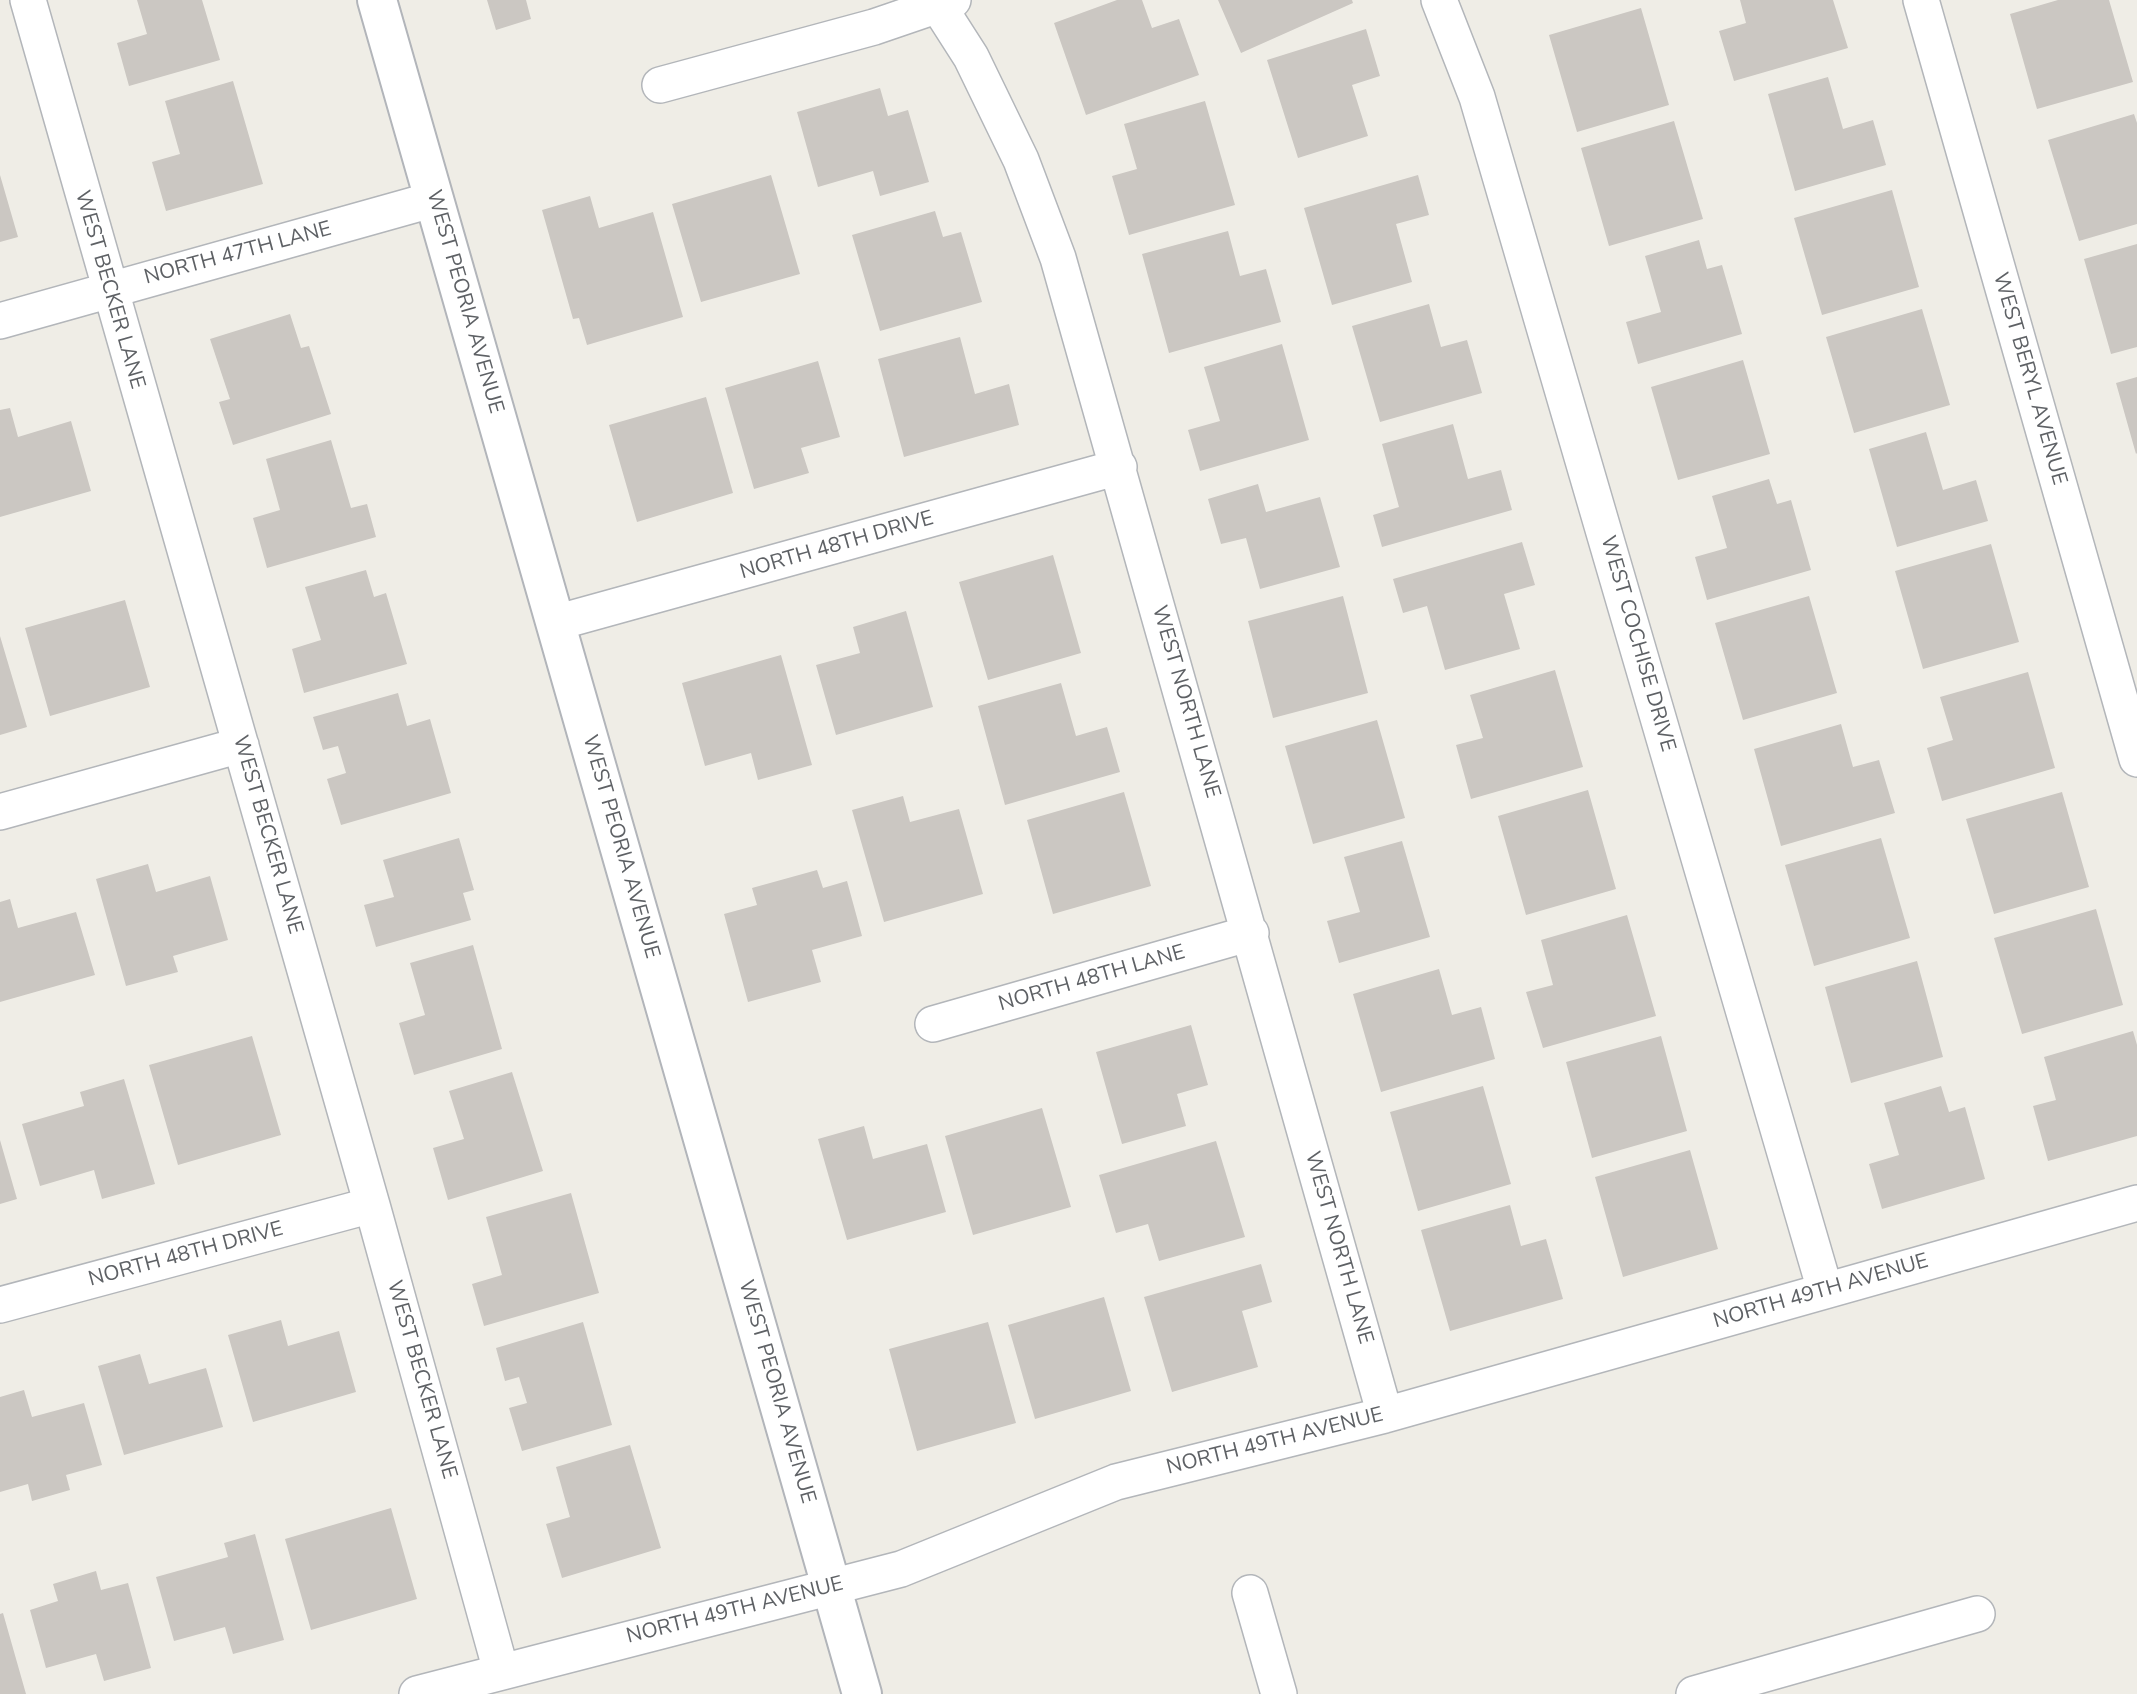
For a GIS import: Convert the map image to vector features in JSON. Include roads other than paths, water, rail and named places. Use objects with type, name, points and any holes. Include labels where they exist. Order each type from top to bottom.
[{"type":"main road","name":"WEST PEORIA AVENUE","points":[[377,0],[862,1694]]},
{"type":"street","name":"WEST BECKER LANE","points":[[28,0],[372,1205],[501,1671]]},
{"type":"street","name":"WEST BERYL AVENUE","points":[[1921,0],[2137,759]]},
{"type":"street","points":[[660,85],[946,3]]},
{"type":"street","name":"WEST NORTH LANE","points":[[946,3],[1021,160],[1058,258],[1251,933],[1385,1415]]},
{"type":"street","name":"WEST COCHISE DRIVE","points":[[1451,4],[1825,1290]]},
{"type":"street","name":"NORTH 47TH LANE","points":[[0,321],[435,200]]},
{"type":"street","name":"NORTH 48TH DRIVE","points":[[555,623],[1119,467]]},
{"type":"street","points":[[0,812],[241,745]]},
{"type":"street","name":"NORTH 48TH LANE","points":[[933,1024],[1251,933]]},
{"type":"street","name":"NORTH 49TH AVENUE","points":[[417,1694],[901,1569],[1116,1482],[1385,1415],[2137,1203]]},
{"type":"street","name":"NORTH 48TH DRIVE","points":[[0,1305],[372,1205]]},
{"type":"street","points":[[1250,1593],[1279,1694]]},
{"type":"street","points":[[1694,1694],[1796,1680],[1977,1614]]}]
